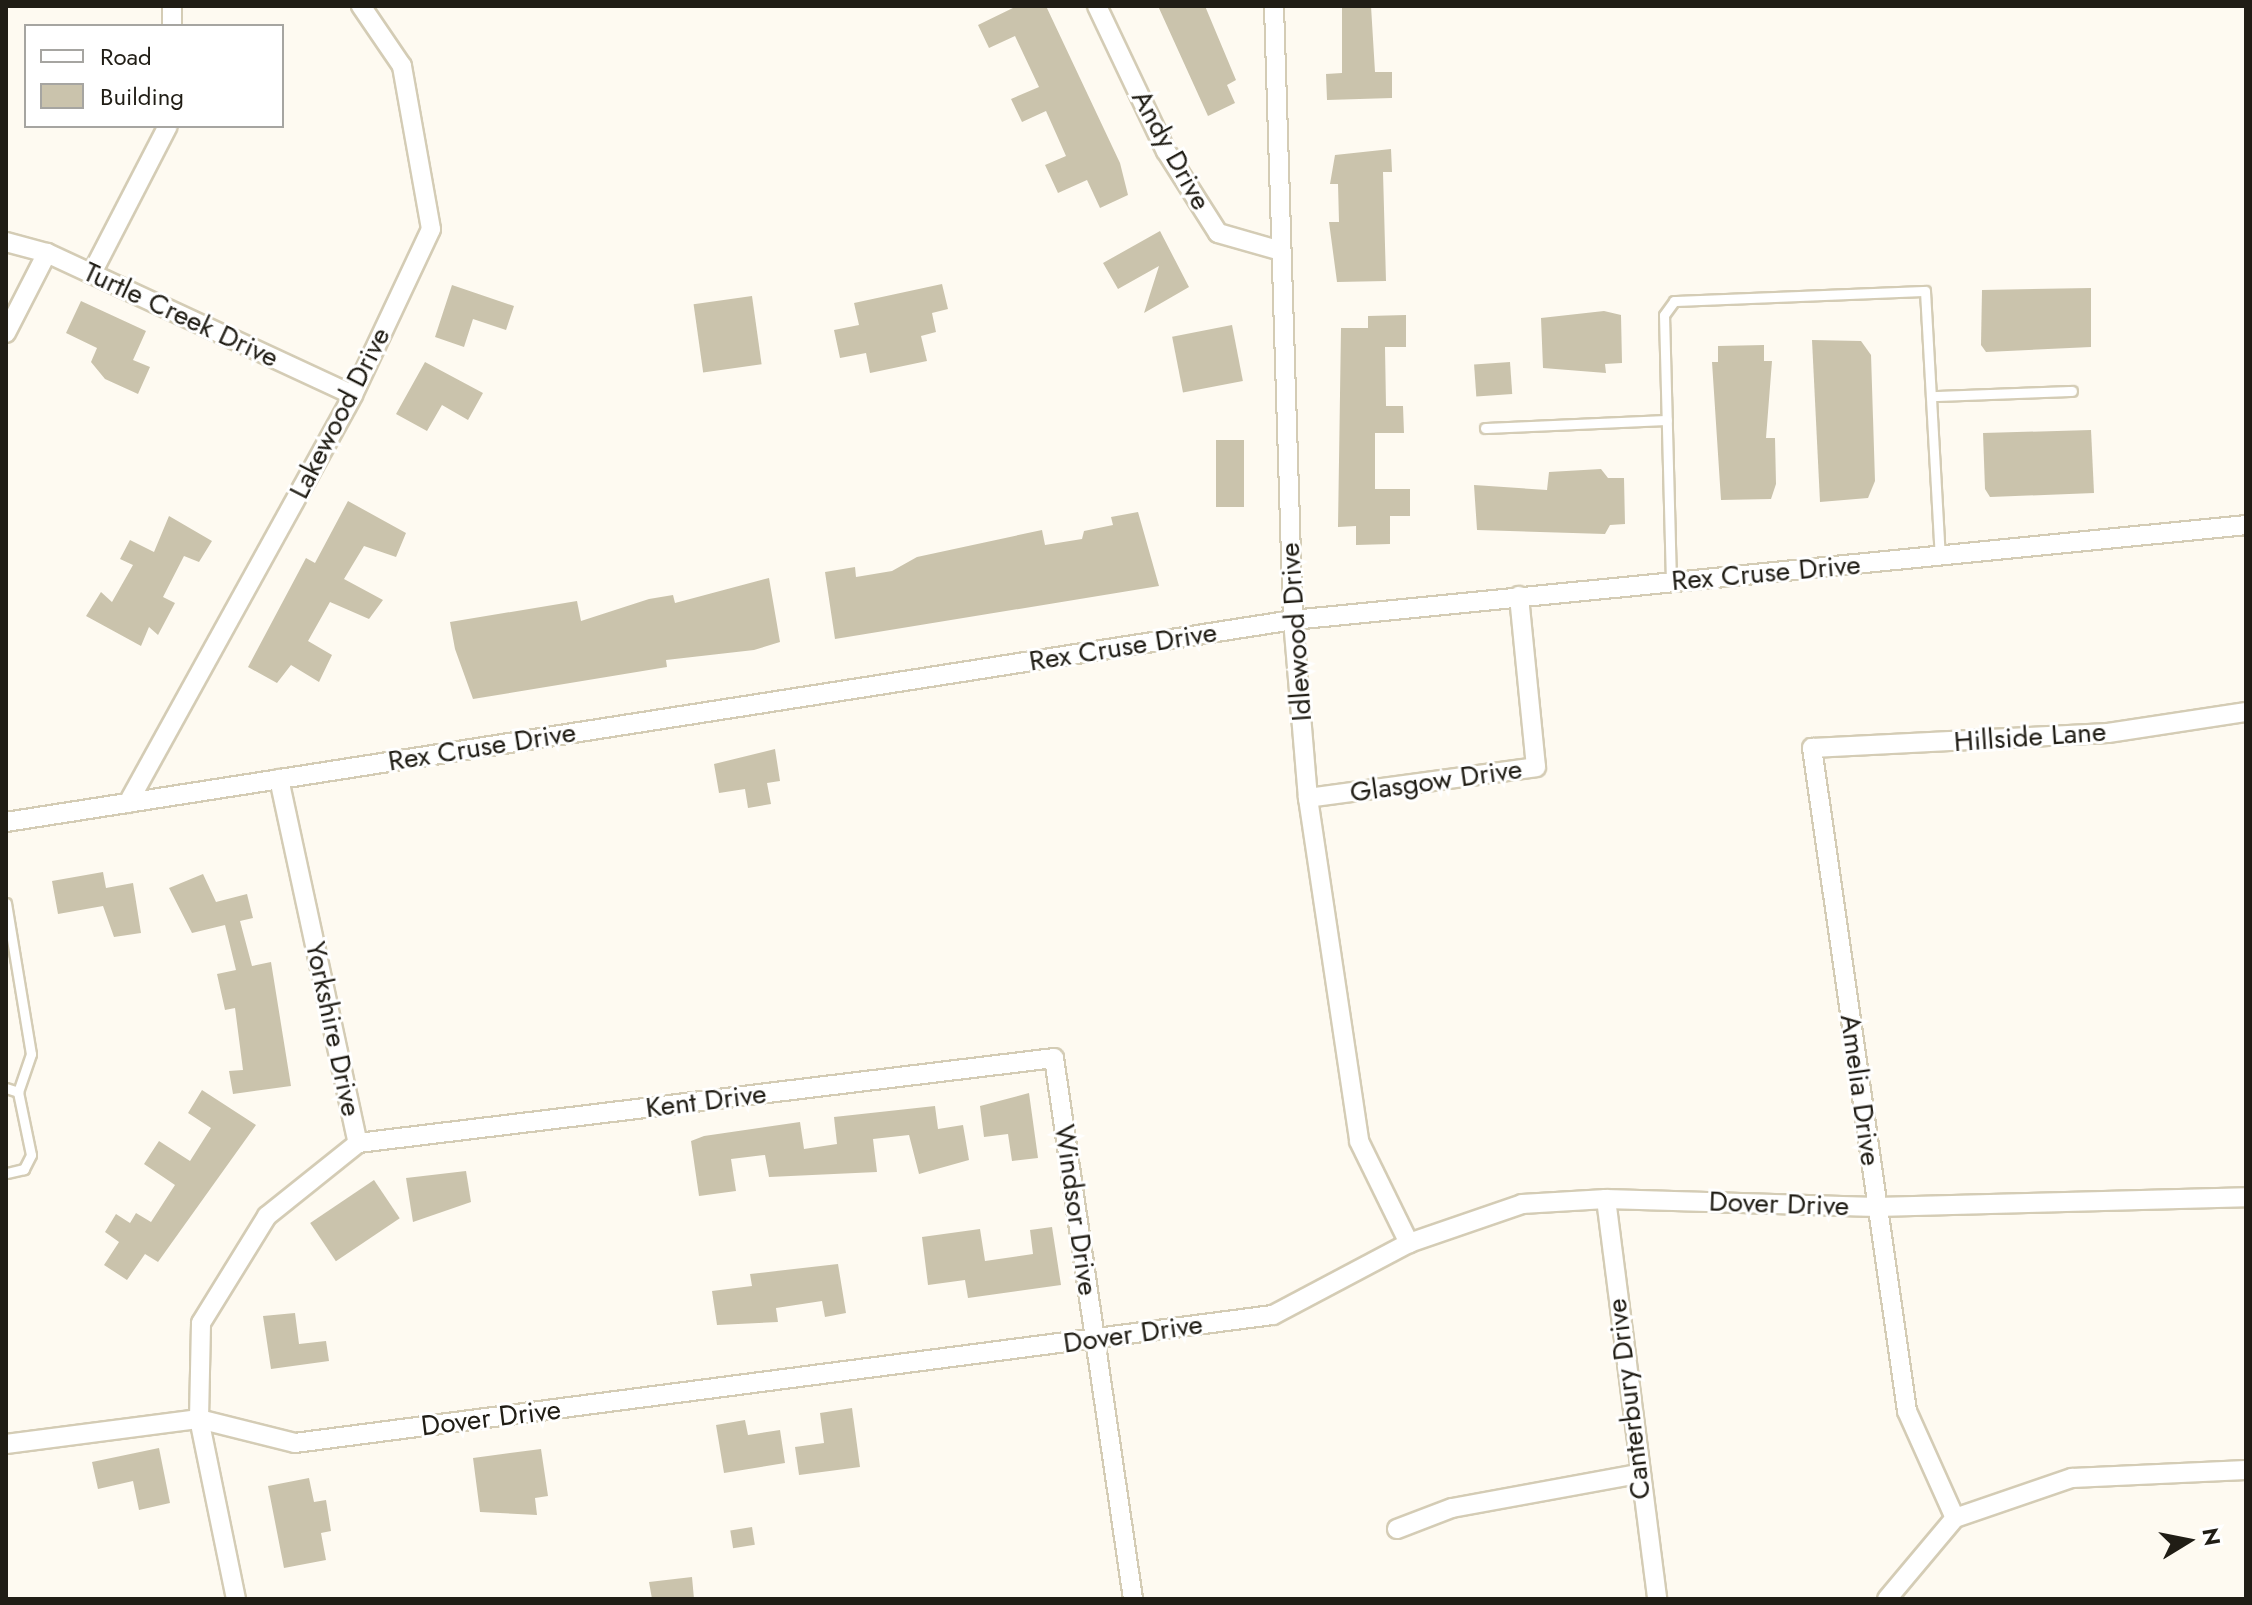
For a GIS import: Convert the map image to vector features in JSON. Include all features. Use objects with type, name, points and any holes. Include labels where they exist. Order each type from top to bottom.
[{"type":"street","name":"Lakewood Drive","points":[[128,803],[353,395],[431,229],[402,66],[361,6]]},
{"type":"street","name":"Andy Drive","points":[[1097,6],[1166,151],[1218,233],[1281,251]]},
{"type":"street","name":"Idlewood Drive","points":[[1274,6],[1293,620],[1308,798],[1359,1141],[1409,1243]]},
{"type":"street","points":[[92,273],[167,128]]},
{"type":"street","name":"Turtle Creek Drive","points":[[6,242],[47,253],[353,395]]},
{"type":"street","points":[[6,333],[47,253]]},
{"type":"street","name":"Rex Cruse Drive","points":[[6,822],[1293,620],[2246,525]]},
{"type":"street","name":"Glasgow Drive","points":[[1308,798],[1536,767],[1519,596]]},
{"type":"street","name":"Hillside Lane","points":[[1812,748],[2108,733],[2246,712]]},
{"type":"street","name":"Amelia Drive","points":[[1812,748],[1907,1411],[1955,1518]]},
{"type":"street","name":"Yorkshire Drive","points":[[236,1599],[199,1419],[201,1323],[267,1216],[358,1143],[279,779]]},
{"type":"street","name":"Kent Drive","points":[[358,1143],[1054,1058]]},
{"type":"street","name":"Windsor Drive","points":[[1054,1058],[1133,1599]]},
{"type":"street","name":"Dover Drive","points":[[6,1444],[199,1419],[295,1443],[1273,1315],[1409,1243],[1522,1204],[1606,1199],[1876,1207],[2246,1197]]},
{"type":"street","name":"Canterbury Drive","points":[[1606,1199],[1637,1474],[1657,1599]]},
{"type":"street","points":[[1887,1599],[1955,1518],[2072,1478],[2246,1470]]},
{"type":"street","points":[[1397,1529],[1452,1508],[1637,1474]]},
{"type":"lane","points":[[1671,582],[1664,315],[1674,301],[1925,291],[1935,396],[1940,557]]},
{"type":"lane","points":[[1935,396],[2072,391]]},
{"type":"lane","points":[[1485,428],[1667,420]]},
{"type":"lane","points":[[6,903],[31,1054],[18,1092],[31,1155],[24,1169],[6,1173]]},
{"type":"lane","points":[[6,1088],[18,1092]]},
{"type":"building","points":[[1017,6],[1046,6],[1120,163],[1128,195],[1100,208],[1087,180],[1058,193],[1045,165],[1066,156],[1046,111],[1022,122],[1011,99],[1039,87],[1015,36],[989,48],[978,25]]},
{"type":"building","points":[[1158,6],[1205,6],[1236,80],[1227,85],[1235,103],[1208,116]]},
{"type":"building","points":[[1342,6],[1371,6],[1375,72],[1392,72],[1392,98],[1327,100],[1326,74],[1342,73]]},
{"type":"building","points":[[1391,149],[1392,172],[1383,172],[1386,281],[1337,282],[1329,222],[1339,222],[1338,184],[1330,184],[1335,155]]},
{"type":"building","points":[[1160,231],[1189,287],[1144,313],[1159,266],[1118,289],[1103,263]]},
{"type":"building","points":[[942,284],[948,309],[932,313],[936,332],[921,336],[927,361],[870,373],[866,353],[840,358],[834,330],[859,325],[854,303]]},
{"type":"building","points":[[452,285],[514,306],[506,330],[473,319],[464,347],[435,337]]},
{"type":"building","points":[[2091,288],[2091,347],[1986,352],[1981,345],[1982,290]]},
{"type":"building","points":[[752,296],[762,364],[703,373],[694,304]]},
{"type":"building","points":[[81,301],[146,331],[133,360],[150,367],[138,394],[105,379],[91,362],[97,348],[66,333]]},
{"type":"building","points":[[1604,311],[1621,315],[1622,363],[1605,364],[1606,373],[1543,368],[1541,318]]},
{"type":"building","points":[[1406,315],[1406,347],[1385,347],[1386,406],[1403,406],[1404,433],[1375,433],[1375,489],[1410,489],[1410,516],[1390,516],[1390,544],[1356,545],[1356,526],[1338,527],[1341,328],[1368,328],[1368,316]]},
{"type":"building","points":[[1232,325],[1243,381],[1183,393],[1172,337]]},
{"type":"building","points":[[1812,340],[1861,341],[1871,355],[1875,481],[1868,498],[1820,502]]},
{"type":"building","points":[[1764,345],[1764,361],[1772,361],[1766,438],[1775,438],[1776,484],[1771,499],[1721,500],[1712,362],[1718,362],[1718,346]]},
{"type":"building","points":[[425,362],[483,393],[468,420],[442,405],[427,431],[396,414]]},
{"type":"building","points":[[1510,362],[1512,394],[1476,396],[1474,365]]},
{"type":"building","points":[[2091,430],[2094,493],[1990,497],[1985,489],[1983,433]]},
{"type":"building","points":[[1216,440],[1244,440],[1244,507],[1216,507]]},
{"type":"building","points":[[1601,469],[1608,478],[1624,478],[1625,524],[1610,525],[1605,534],[1477,530],[1474,485],[1547,490],[1549,472]]},
{"type":"building","points":[[348,501],[406,533],[396,557],[364,546],[344,579],[383,600],[369,619],[330,602],[308,641],[332,655],[319,682],[291,665],[277,683],[248,667],[306,558],[315,563]]},
{"type":"building","points":[[1138,512],[1159,586],[835,639],[825,572],[855,567],[856,577],[892,571],[917,557],[1042,530],[1045,545],[1082,539],[1084,531],[1113,525],[1111,517]]},
{"type":"building","points":[[169,516],[212,541],[199,562],[184,556],[163,597],[175,603],[158,635],[149,627],[141,646],[86,616],[101,592],[112,602],[133,565],[120,559],[130,540],[154,552]]},
{"type":"building","points":[[769,578],[780,642],[754,650],[666,660],[667,667],[473,699],[455,649],[450,622],[577,601],[581,621],[649,599],[673,595],[675,603]]},
{"type":"building","points":[[775,749],[780,781],[767,783],[771,804],[748,808],[745,789],[719,793],[714,764]]},
{"type":"building","points":[[103,872],[106,888],[133,883],[141,933],[114,937],[103,906],[58,914],[52,881]]},
{"type":"building","points":[[203,874],[216,902],[247,894],[253,918],[240,921],[252,966],[271,962],[291,1086],[233,1094],[229,1071],[243,1070],[235,1008],[225,1010],[217,974],[236,970],[225,925],[192,933],[169,888]]},
{"type":"building","points":[[202,1090],[256,1125],[158,1262],[145,1254],[127,1280],[104,1265],[119,1242],[105,1232],[116,1214],[130,1223],[136,1213],[151,1222],[175,1185],[144,1164],[159,1141],[190,1161],[211,1128],[188,1113]]},
{"type":"building","points":[[1029,1093],[1038,1158],[1012,1161],[1008,1134],[984,1137],[980,1106]]},
{"type":"building","points":[[935,1106],[938,1129],[963,1125],[969,1160],[919,1174],[909,1135],[873,1139],[877,1172],[769,1177],[765,1155],[731,1159],[736,1191],[699,1196],[691,1141],[704,1136],[800,1122],[804,1149],[837,1144],[834,1117]]},
{"type":"building","points":[[466,1171],[471,1202],[413,1222],[406,1178]]},
{"type":"building","points":[[374,1180],[400,1218],[336,1261],[310,1223]]},
{"type":"building","points":[[1052,1227],[1061,1285],[968,1298],[965,1280],[928,1285],[922,1237],[980,1229],[985,1261],[1033,1254],[1030,1230]]},
{"type":"building","points":[[838,1264],[846,1313],[825,1317],[822,1301],[776,1308],[778,1322],[717,1325],[712,1291],[752,1286],[750,1274]]},
{"type":"building","points":[[295,1313],[299,1344],[326,1341],[329,1361],[271,1369],[263,1316]]},
{"type":"building","points":[[852,1408],[860,1467],[799,1475],[795,1447],[824,1443],[820,1413]]},
{"type":"building","points":[[745,1420],[748,1435],[780,1430],[785,1463],[724,1473],[716,1425]]},
{"type":"building","points":[[159,1448],[170,1503],[139,1510],[133,1481],[98,1489],[92,1462]]},
{"type":"building","points":[[541,1449],[548,1496],[535,1498],[537,1515],[480,1512],[473,1458]]},
{"type":"building","points":[[309,1478],[314,1502],[326,1500],[331,1531],[321,1533],[326,1560],[284,1568],[268,1486]]},
{"type":"building","points":[[752,1527],[755,1545],[733,1548],[730,1530]]},
{"type":"building","points":[[692,1577],[694,1599],[652,1599],[649,1582]]}]
